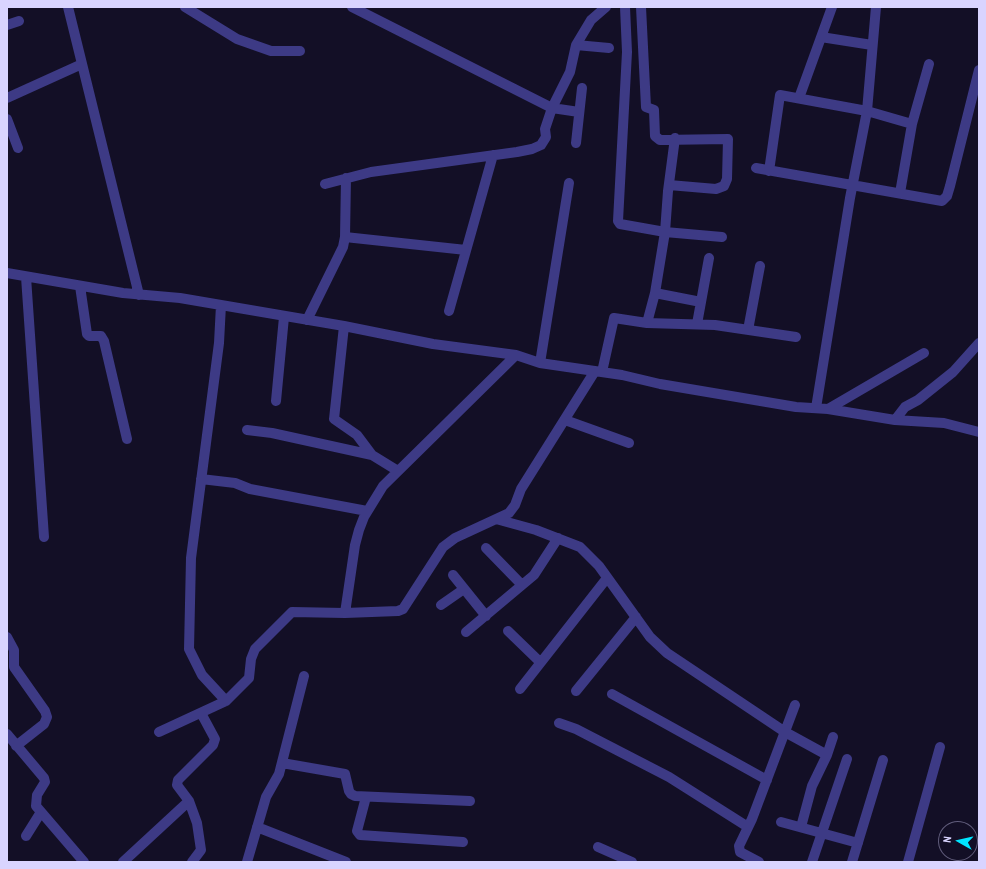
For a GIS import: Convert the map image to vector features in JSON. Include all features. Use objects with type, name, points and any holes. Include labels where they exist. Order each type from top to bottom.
[{"type":"street","points":[[68,7],[139,295]]},
{"type":"street","points":[[185,7],[237,39],[271,50],[300,50]]},
{"type":"street","points":[[352,7],[552,108],[579,112]]},
{"type":"street","points":[[325,184],[371,172],[532,149],[541,145],[546,137],[546,129],[552,108],[570,72],[576,45],[591,20],[606,7]]},
{"type":"street","points":[[625,7],[627,52],[618,221],[620,224],[665,232],[722,237]]},
{"type":"street","points":[[641,7],[646,107],[654,110],[655,136],[660,140],[675,138],[728,139],[727,179],[724,186],[716,189],[669,185]]},
{"type":"street","points":[[799,98],[832,7]]},
{"type":"street","points":[[816,408],[852,184],[867,111],[876,7]]},
{"type":"street","points":[[7,25],[19,21]]},
{"type":"street","points":[[821,37],[872,45]]},
{"type":"street","points":[[576,45],[609,48]]},
{"type":"street","points":[[7,97],[82,64]]},
{"type":"street","points":[[900,193],[912,124],[929,64]]},
{"type":"street","points":[[756,168],[942,200],[947,196],[979,70]]},
{"type":"street","points":[[576,143],[582,88]]},
{"type":"street","points":[[769,171],[780,95],[867,111],[912,124]]},
{"type":"street","points":[[7,119],[18,148]]},
{"type":"street","points":[[648,323],[655,293],[665,232],[675,138]]},
{"type":"street","points":[[449,311],[493,155]]},
{"type":"street","points":[[307,320],[343,247],[345,237],[346,178]]},
{"type":"street","points":[[540,363],[569,183]]},
{"type":"street","points":[[345,237],[466,250]]},
{"type":"street","points":[[697,324],[709,258]]},
{"type":"street","points":[[748,330],[760,266]]},
{"type":"street","points":[[7,273],[139,295],[180,298],[284,317],[344,326],[433,344],[516,355],[540,363],[796,407],[828,409],[895,420],[944,423],[979,432]]},
{"type":"street","points":[[26,276],[44,537]]},
{"type":"street","points":[[80,286],[87,334],[89,336],[101,336],[104,341],[127,439]]},
{"type":"street","points":[[655,293],[701,302]]},
{"type":"street","points":[[221,305],[219,343],[191,558],[190,649],[202,675],[226,701]]},
{"type":"street","points":[[276,401],[284,317]]},
{"type":"street","points":[[158,732],[226,701],[249,678],[251,658],[255,649],[292,612],[344,613],[398,611],[403,609],[442,547],[455,538],[509,513],[515,505],[521,489],[565,420],[599,372],[614,318],[648,323],[697,324],[748,330],[796,338]]},
{"type":"street","points":[[344,326],[334,419],[357,435],[372,454],[398,471]]},
{"type":"street","points":[[895,420],[905,407],[918,400],[953,372],[979,343]]},
{"type":"street","points":[[828,409],[924,353]]},
{"type":"street","points":[[344,613],[355,545],[367,511],[382,486],[516,355]]},
{"type":"street","points":[[565,420],[629,443]]},
{"type":"street","points":[[247,430],[272,433],[372,454]]},
{"type":"street","points":[[201,479],[235,483],[250,489],[367,511]]},
{"type":"street","points":[[496,519],[558,538],[586,551],[599,566],[606,578],[650,637],[667,653],[785,732],[826,755]]},
{"type":"street","points":[[466,632],[534,575],[544,562],[558,538]]},
{"type":"street","points":[[486,548],[522,585]]},
{"type":"street","points":[[453,575],[486,616]]},
{"type":"street","points":[[520,689],[606,578]]},
{"type":"street","points":[[441,605],[464,589]]},
{"type":"street","points":[[576,691],[636,617]]},
{"type":"street","points":[[508,631],[540,662]]},
{"type":"street","points":[[7,638],[14,650],[14,667],[45,711],[47,717],[44,724],[16,746]]},
{"type":"street","points":[[247,862],[266,797],[279,774],[304,676]]},
{"type":"street","points":[[612,694],[767,780]]},
{"type":"street","points":[[759,862],[740,852],[739,846],[767,780],[795,705]]},
{"type":"street","points":[[192,862],[201,850],[197,823],[189,800],[177,785],[178,780],[213,745],[215,739],[201,713]]},
{"type":"street","points":[[559,723],[576,729],[670,777],[748,827]]},
{"type":"street","points":[[7,734],[16,746],[41,772],[44,778],[45,782],[37,795],[35,803],[84,862]]},
{"type":"street","points":[[801,827],[812,786],[833,737]]},
{"type":"street","points":[[908,862],[940,747]]},
{"type":"street","points":[[812,862],[847,759]]},
{"type":"street","points":[[852,862],[883,760]]},
{"type":"street","points":[[282,763],[345,774],[350,794],[366,797],[470,801]]},
{"type":"street","points":[[366,797],[358,830],[360,835],[463,842]]},
{"type":"street","points":[[123,862],[189,800]]},
{"type":"street","points":[[26,836],[41,812]]},
{"type":"street","points":[[781,822],[858,843]]},
{"type":"street","points":[[256,828],[346,862]]},
{"type":"street","points":[[598,847],[632,862]]}]
